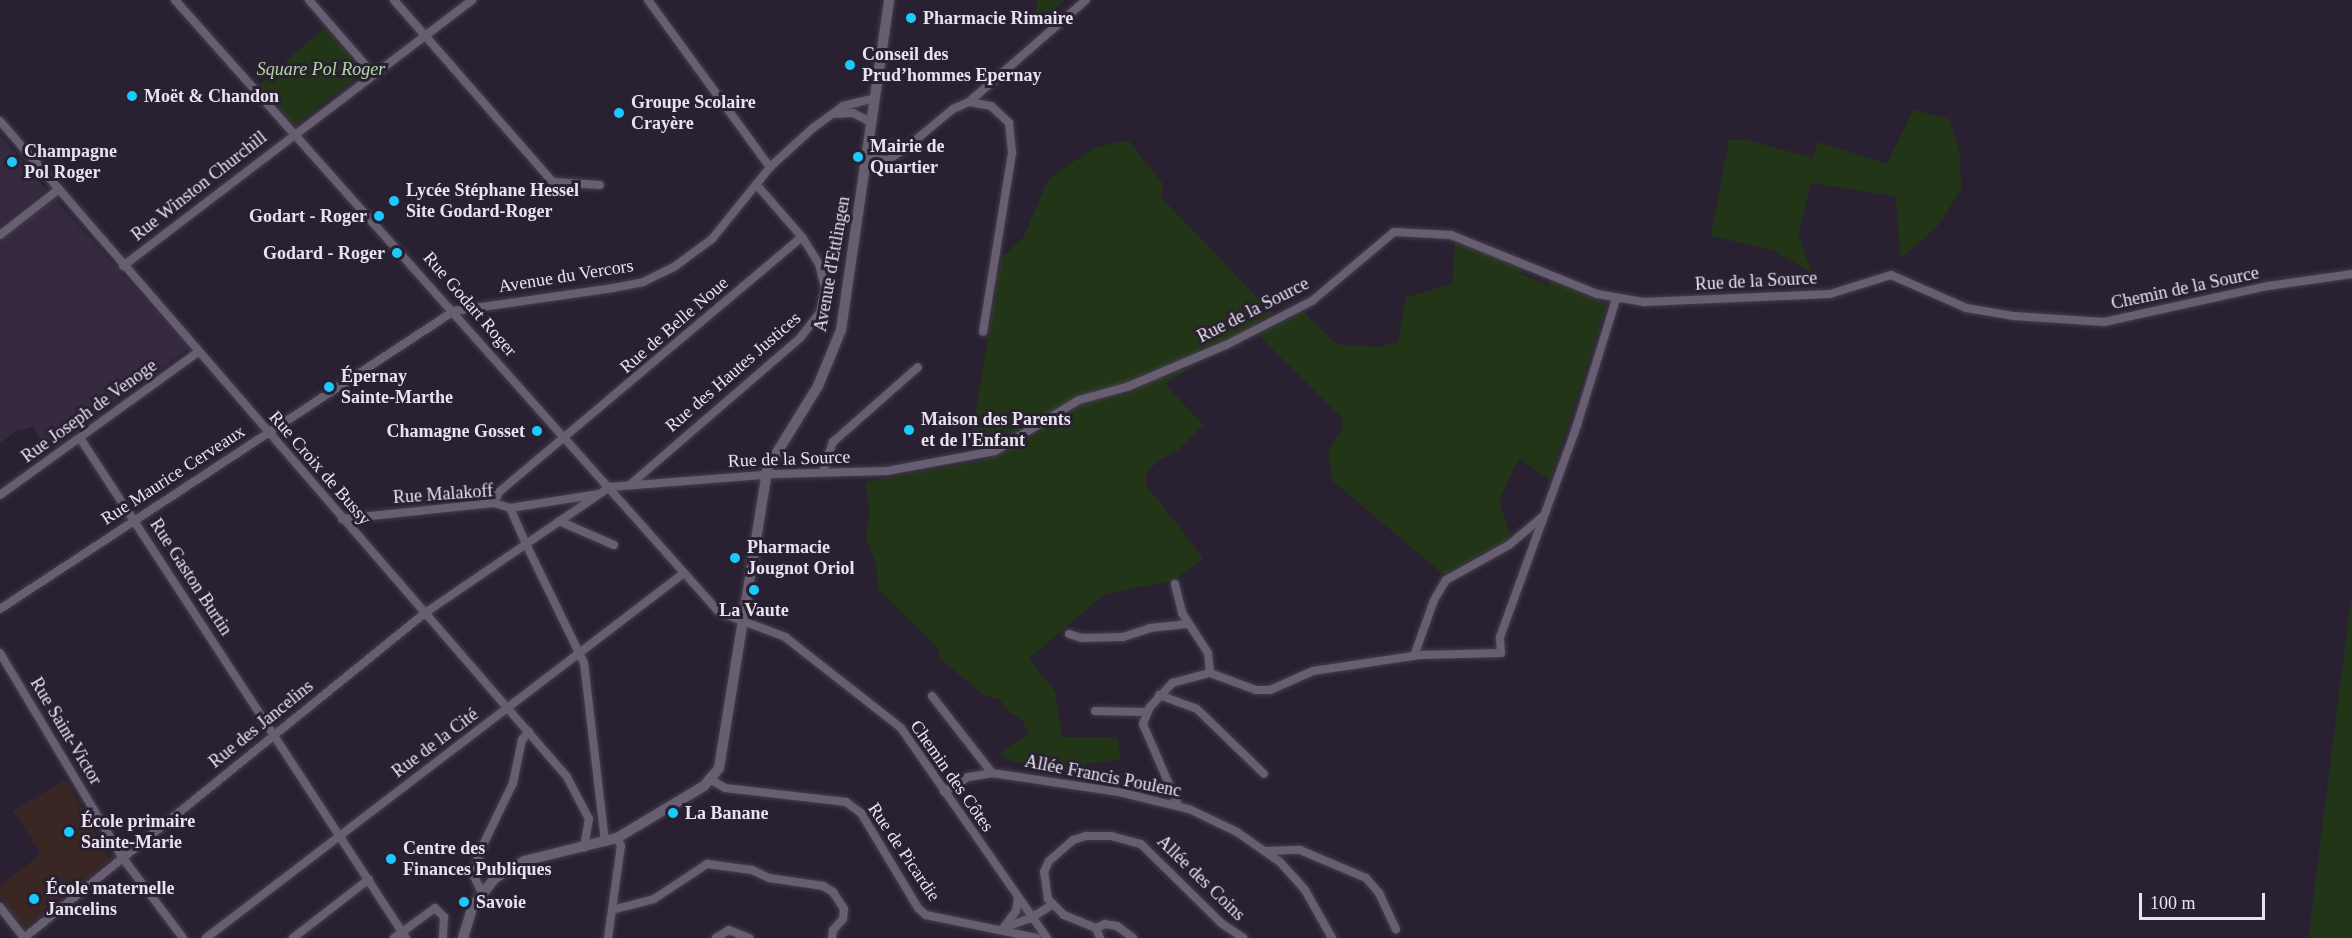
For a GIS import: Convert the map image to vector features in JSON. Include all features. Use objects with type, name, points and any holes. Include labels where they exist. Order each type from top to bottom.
[{"type":"street","name":"Rue Godart Roger","points":[[175,0],[296,133],[719,612],[745,621]]},
{"type":"street","points":[[309,0],[373,74]]},
{"type":"street","points":[[394,0],[553,182],[600,185]]},
{"type":"street","name":"Rue Winston Churchill","points":[[123,266],[472,0]]},
{"type":"street","points":[[648,0],[770,167]]},
{"type":"street","name":"Avenue d'Ettlingen","points":[[711,779],[724,754],[766,474],[772,458],[818,386],[840,330],[889,0]]},
{"type":"street","points":[[866,158],[888,160],[906,148],[953,109],[969,102],[1086,0]]},
{"type":"street","name":"Avenue du Vercors","points":[[454,311],[613,288],[652,278],[687,260],[706,244],[770,167],[833,114],[853,101],[875,98]]},
{"type":"street","points":[[969,102],[998,111],[1013,135],[983,332]]},
{"type":"street","points":[[833,114],[853,113],[871,122]]},
{"type":"street","name":"Rue Croix de Bussy","points":[[0,121],[197,353],[567,777],[585,810],[589,826],[584,848]]},
{"type":"street","points":[[869,142],[906,148]]},
{"type":"street","name":"Rue des Hautes Justices","points":[[631,484],[814,324],[822,305],[824,281],[802,237],[756,184]]},
{"type":"street","points":[[0,235],[59,189]]},
{"type":"street","name":"Rue de la Source","points":[[610,487],[766,474],[887,471],[995,451],[1079,400],[1127,387],[1227,345],[1312,301],[1394,232],[1451,235],[1616,299],[1653,302],[1819,295],[1898,276]]},
{"type":"street","name":"Rue de Belle Noue","points":[[494,503],[499,492],[566,438],[802,237]]},
{"type":"street","name":"Chemin de la Source","points":[[1898,276],[1966,308],[2014,316],[2104,322],[2268,286],[2352,274]]},
{"type":"street","points":[[1178,805],[1143,731],[1146,712],[1172,682],[1210,673],[1263,691],[1313,671],[1414,656],[1500,653],[1500,637],[1616,299]]},
{"type":"street","name":"Rue Maurice Cerveaux","points":[[0,609],[454,311]]},
{"type":"street","name":"Rue Joseph de Venoge","points":[[0,495],[197,353]]},
{"type":"street","points":[[824,472],[833,442],[918,367]]},
{"type":"street","name":"Rue Gaston Burtin","points":[[80,438],[405,934]]},
{"type":"street","name":"Rue des Jancelins","points":[[24,938],[425,613],[610,487]]},
{"type":"street","points":[[598,494],[510,508],[580,654],[605,842]]},
{"type":"street","name":"Rue Malakoff","points":[[342,519],[494,503],[510,508]]},
{"type":"street","points":[[1414,656],[1434,600],[1446,580],[1516,540],[1543,516]]},
{"type":"street","points":[[559,521],[614,545]]},
{"type":"street","name":"Rue de la Cité","points":[[206,938],[684,573]]},
{"type":"street","points":[[1175,584],[1177,601],[1187,624],[1208,653],[1210,673]]},
{"type":"street","name":"Chemin des Côtes","points":[[745,621],[785,637],[901,728],[1047,938]]},
{"type":"street","points":[[1069,634],[1082,638],[1123,637],[1150,628],[1187,624]]},
{"type":"street","name":"Rue Saint-Victor","points":[[0,654],[122,857],[183,938]]},
{"type":"street","points":[[1159,695],[1197,709],[1264,774]]},
{"type":"street","points":[[932,696],[986,761],[992,773]]},
{"type":"street","points":[[1095,711],[1146,712]]},
{"type":"street","points":[[481,891],[474,876],[480,851],[513,783],[522,740],[529,731]]},
{"type":"street","name":"Allée Francis Poulenc","points":[[944,792],[968,777],[992,773],[1119,792],[1178,805],[1210,818],[1266,851],[1305,890],[1332,938]]},
{"type":"street","points":[[463,938],[481,891],[524,861],[617,838],[711,779]]},
{"type":"street","name":"Rue de Picardie","points":[[711,779],[725,788],[846,802],[866,820],[918,908],[934,919],[1037,938]]},
{"type":"street","name":"Allée des Coins","points":[[1052,905],[1043,885],[1049,861],[1073,840],[1086,836],[1111,836],[1141,844],[1152,852],[1221,923],[1243,938]]},
{"type":"street","points":[[608,938],[621,846],[617,838]]},
{"type":"street","points":[[1266,851],[1300,850],[1366,878],[1379,893],[1396,929]]},
{"type":"street","points":[[612,910],[654,899],[707,864],[752,870],[769,878],[823,886],[833,892],[844,909],[843,919],[833,930],[832,938]]},
{"type":"street","points":[[293,938],[369,879]]},
{"type":"street","points":[[1005,927],[1016,911],[1018,899]]},
{"type":"street","points":[[992,930],[1033,920],[1052,905],[1064,915],[1096,928],[1105,924],[1117,926],[1133,938]]},
{"type":"street","points":[[0,907],[24,938]]},
{"type":"street","points":[[394,938],[405,934],[435,908],[444,917],[442,938]]},
{"type":"street","points":[[1025,936],[1033,920]]},
{"type":"street","points":[[1096,928],[1100,938]]},
{"type":"street","points":[[716,938],[729,930],[749,938]]},
{"type":"shaded area","name":"Champagne Pol Roger","points":[[0,135],[47,190],[0,226]]},
{"type":"shaded area","points":[[55,199],[189,348],[48,451],[33,427],[16,431],[0,443],[0,240]]},
{"type":"shaded area","points":[[66,779],[110,860],[24,928],[0,897],[0,886],[41,854],[13,811]]},
{"type":"green space","points":[[1037,0],[1064,0],[1034,27]]},
{"type":"green space","name":"Square Pol Roger","points":[[325,27],[360,67],[359,76],[295,125],[259,85]]},
{"type":"green space","points":[[1913,110],[1949,119],[1960,155],[1961,190],[1937,227],[1901,258],[1895,196],[1811,183],[1798,234],[1812,273],[1773,250],[1711,236],[1729,140],[1747,140],[1813,158],[1818,142],[1887,164]]},
{"type":"green space","points":[[1128,140],[1164,185],[1160,196],[1272,313],[1225,344],[1135,382],[1079,396],[992,449],[969,449],[1002,257],[1023,238],[1049,178],[1094,148]]},
{"type":"green space","points":[[1455,242],[1523,268],[1521,274],[1549,286],[1551,280],[1607,304],[1550,480],[1519,458],[1499,500],[1511,537],[1444,575],[1333,481],[1328,451],[1343,429],[1342,418],[1258,335],[1302,311],[1336,344],[1378,347],[1398,342],[1406,297],[1452,284]]},
{"type":"green space","points":[[1200,362],[1165,384],[1203,425],[1177,451],[1157,461],[1146,476],[1147,486],[1203,558],[1175,580],[1105,594],[1029,658],[1055,692],[1062,737],[1117,737],[1121,759],[1087,764],[1076,770],[1018,763],[1004,757],[1001,753],[1006,748],[1029,735],[1022,719],[1008,712],[1000,700],[984,695],[939,658],[939,649],[878,589],[876,564],[866,537],[870,512],[865,482],[982,461],[1022,442],[1079,403],[1105,395],[1131,394],[1131,390],[1161,376]]},
{"type":"green space","points":[[2352,591],[2352,938],[2311,938],[2309,934]]},
{"type":"place","name":"Pharmacie Rimaire","points":[[911,18]]},
{"type":"place","name":"Conseil des Prud’hommes Epernay","points":[[850,65]]},
{"type":"place","name":"Moёt & Chandon","points":[[132,96]]},
{"type":"place","name":"Groupe Scolaire Crayère","points":[[619,113]]},
{"type":"place","name":"Mairie de Quartier","points":[[858,157]]},
{"type":"place","name":"Champagne Pol Roger","points":[[12,162]]},
{"type":"place","name":"Lycée Stéphane Hessel Site Godard-Roger","points":[[394,201]]},
{"type":"place","name":"Godart - Roger","points":[[379,216]]},
{"type":"place","name":"Godard - Roger","points":[[397,253]]},
{"type":"place","name":"Épernay Sainte-Marthe","points":[[329,387]]},
{"type":"place","name":"Maison des Parents et de l'Enfant","points":[[909,430]]},
{"type":"place","name":"Chamagne Gosset","points":[[537,431]]},
{"type":"place","name":"Pharmacie Jougnot Oriol","points":[[735,558]]},
{"type":"place","name":"La Vaute","points":[[754,590]]},
{"type":"place","name":"La Banane","points":[[673,813]]},
{"type":"place","name":"École primaire Sainte-Marie","points":[[69,832]]},
{"type":"place","name":"Centre des Finances Publiques","points":[[391,859]]},
{"type":"place","name":"École maternelle Jancelins","points":[[34,899]]},
{"type":"place","name":"Savoie","points":[[464,902]]}]
